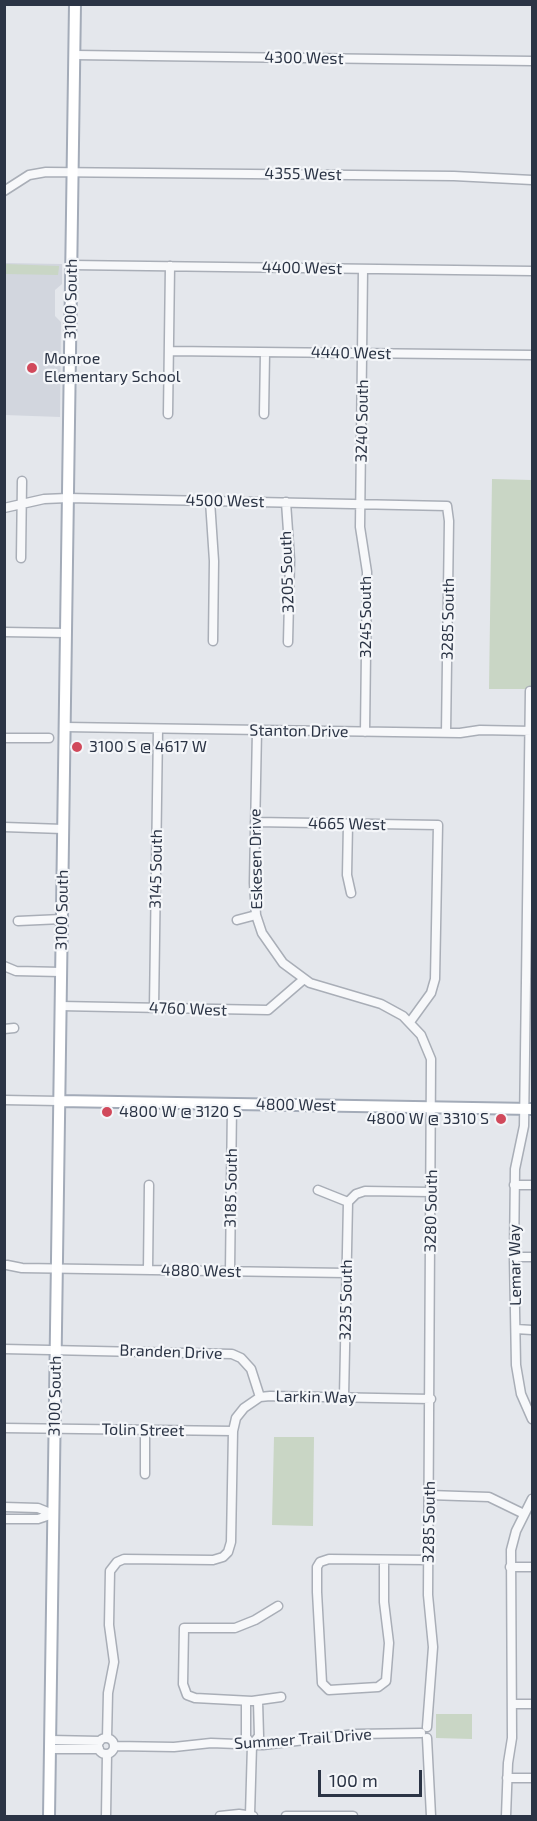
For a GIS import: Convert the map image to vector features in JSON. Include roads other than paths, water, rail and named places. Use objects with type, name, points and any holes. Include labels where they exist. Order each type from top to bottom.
[{"type":"main road","name":"3100 South","points":[[49,1816],[75,4]]},
{"type":"main road","name":"4800 West","points":[[59,1101],[528,1108]]},
{"type":"street","name":"4300 West","points":[[75,55],[532,61]]},
{"type":"street","name":"4355 West","points":[[4,191],[29,175],[73,172],[454,176],[532,180]]},
{"type":"street","name":"4400 West","points":[[71,265],[532,271]]},
{"type":"street","points":[[168,414],[170,266]]},
{"type":"street","name":"3240 South","points":[[361,502],[363,269]]},
{"type":"street","name":"4440 West","points":[[169,351],[532,355]]},
{"type":"street","points":[[264,414],[266,352]]},
{"type":"street","points":[[21,558],[22,481]]},
{"type":"street","name":"4500 West","points":[[4,508],[44,499],[68,498],[361,502],[447,506]]},
{"type":"street","points":[[210,501],[214,561],[213,641]]},
{"type":"street","name":"3205 South","points":[[286,502],[290,560],[288,642]]},
{"type":"street","name":"3245 South","points":[[361,502],[360,527],[366,572],[365,732]]},
{"type":"street","name":"3285 South","points":[[446,733],[449,521],[447,506]]},
{"type":"street","points":[[4,632],[66,633]]},
{"type":"street","name":"Lemar Way","points":[[530,691],[528,1108],[514,1185],[514,1257],[518,1378],[531,1413]]},
{"type":"street","name":"Stanton Drive","points":[[64,727],[446,733],[531,731]]},
{"type":"street","name":"3145 South","points":[[153,1008],[158,729]]},
{"type":"street","name":"Eskesen Drive","points":[[257,730],[256,915],[272,949],[304,979],[324,989],[388,1007],[410,1022],[421,1035],[429,1051],[433,1076],[433,1107]]},
{"type":"street","points":[[4,738],[49,738]]},
{"type":"street","name":"4665 West","points":[[255,822],[438,825],[435,979],[427,999],[410,1022]]},
{"type":"street","points":[[348,824],[347,875],[351,893]]},
{"type":"street","points":[[4,827],[63,829]]},
{"type":"street","points":[[237,920],[256,915]]},
{"type":"street","points":[[18,921],[62,920]]},
{"type":"street","points":[[4,966],[16,971],[61,972]]},
{"type":"street","name":"4760 West","points":[[60,1006],[268,1010],[304,979]]},
{"type":"street","points":[[4,1029],[14,1028]]},
{"type":"street","points":[[4,1100],[59,1101]]},
{"type":"street","name":"3185 South","points":[[230,1271],[232,1104]]},
{"type":"street","name":"3280 South","points":[[429,1316],[433,1107]]},
{"type":"street","points":[[148,1270],[149,1185]]},
{"type":"street","points":[[514,1185],[532,1185]]},
{"type":"street","points":[[318,1190],[348,1202],[356,1194],[365,1191],[431,1192]]},
{"type":"street","name":"3235 South","points":[[344,1397],[348,1202]]},
{"type":"street","points":[[514,1257],[532,1257]]},
{"type":"street","name":"4880 West","points":[[7,1265],[57,1269],[346,1273]]},
{"type":"street","name":"3285 South","points":[[429,1316],[431,1399],[428,1595],[433,1647],[425,1733],[431,1816]]},
{"type":"street","points":[[516,1329],[532,1330]]},
{"type":"street","name":"Branden Drive","points":[[4,1349],[232,1354],[241,1358],[251,1370],[260,1397]]},
{"type":"street","name":"Larkin Way","points":[[232,1431],[240,1413],[260,1397],[431,1399]]},
{"type":"street","name":"Tolin Street","points":[[4,1428],[232,1431]]},
{"type":"street","points":[[145,1430],[145,1474]]},
{"type":"street","points":[[106,1816],[103,1745],[108,1693],[114,1662],[109,1625],[112,1568],[124,1559],[213,1560],[228,1552],[231,1542],[232,1431]]},
{"type":"street","points":[[429,1495],[489,1497],[524,1514]]},
{"type":"street","points":[[506,1816],[512,1704],[510,1567],[512,1540],[532,1499]]},
{"type":"street","points":[[4,1507],[38,1508],[53,1514]]},
{"type":"street","points":[[4,1519],[38,1519],[53,1514]]},
{"type":"street","points":[[384,1560],[384,1602],[389,1642],[385,1683],[378,1687],[332,1690],[322,1683],[318,1564],[329,1559],[428,1560]]},
{"type":"street","points":[[510,1567],[532,1567]]},
{"type":"street","points":[[278,1606],[255,1620],[235,1628],[184,1628],[183,1684],[187,1695],[195,1698],[258,1701],[281,1697]]},
{"type":"street","points":[[220,1816],[252,1816],[252,1745],[246,1737],[246,1701]]},
{"type":"street","points":[[252,1745],[259,1736],[258,1701]]},
{"type":"street","points":[[512,1704],[532,1704]]},
{"type":"street","points":[[246,1722],[259,1722]]},
{"type":"street","name":"Summer Trail Drive","points":[[103,1745],[174,1747],[204,1743],[252,1745],[355,1734],[425,1733]]},
{"type":"street","points":[[50,1744],[103,1745]]},
{"type":"street","points":[[507,1778],[532,1778]]},
{"type":"street","points":[[286,1816],[353,1816]]},
{"type":"place","name":"Monroe Elementary School","points":[[32,368]]},
{"type":"place","name":"3100 S @ 4617 W","points":[[77,747]]},
{"type":"place","name":"4800 W @ 3120 S","points":[[107,1112]]},
{"type":"place","name":"4800 W @ 3310 S","points":[[501,1119]]}]
